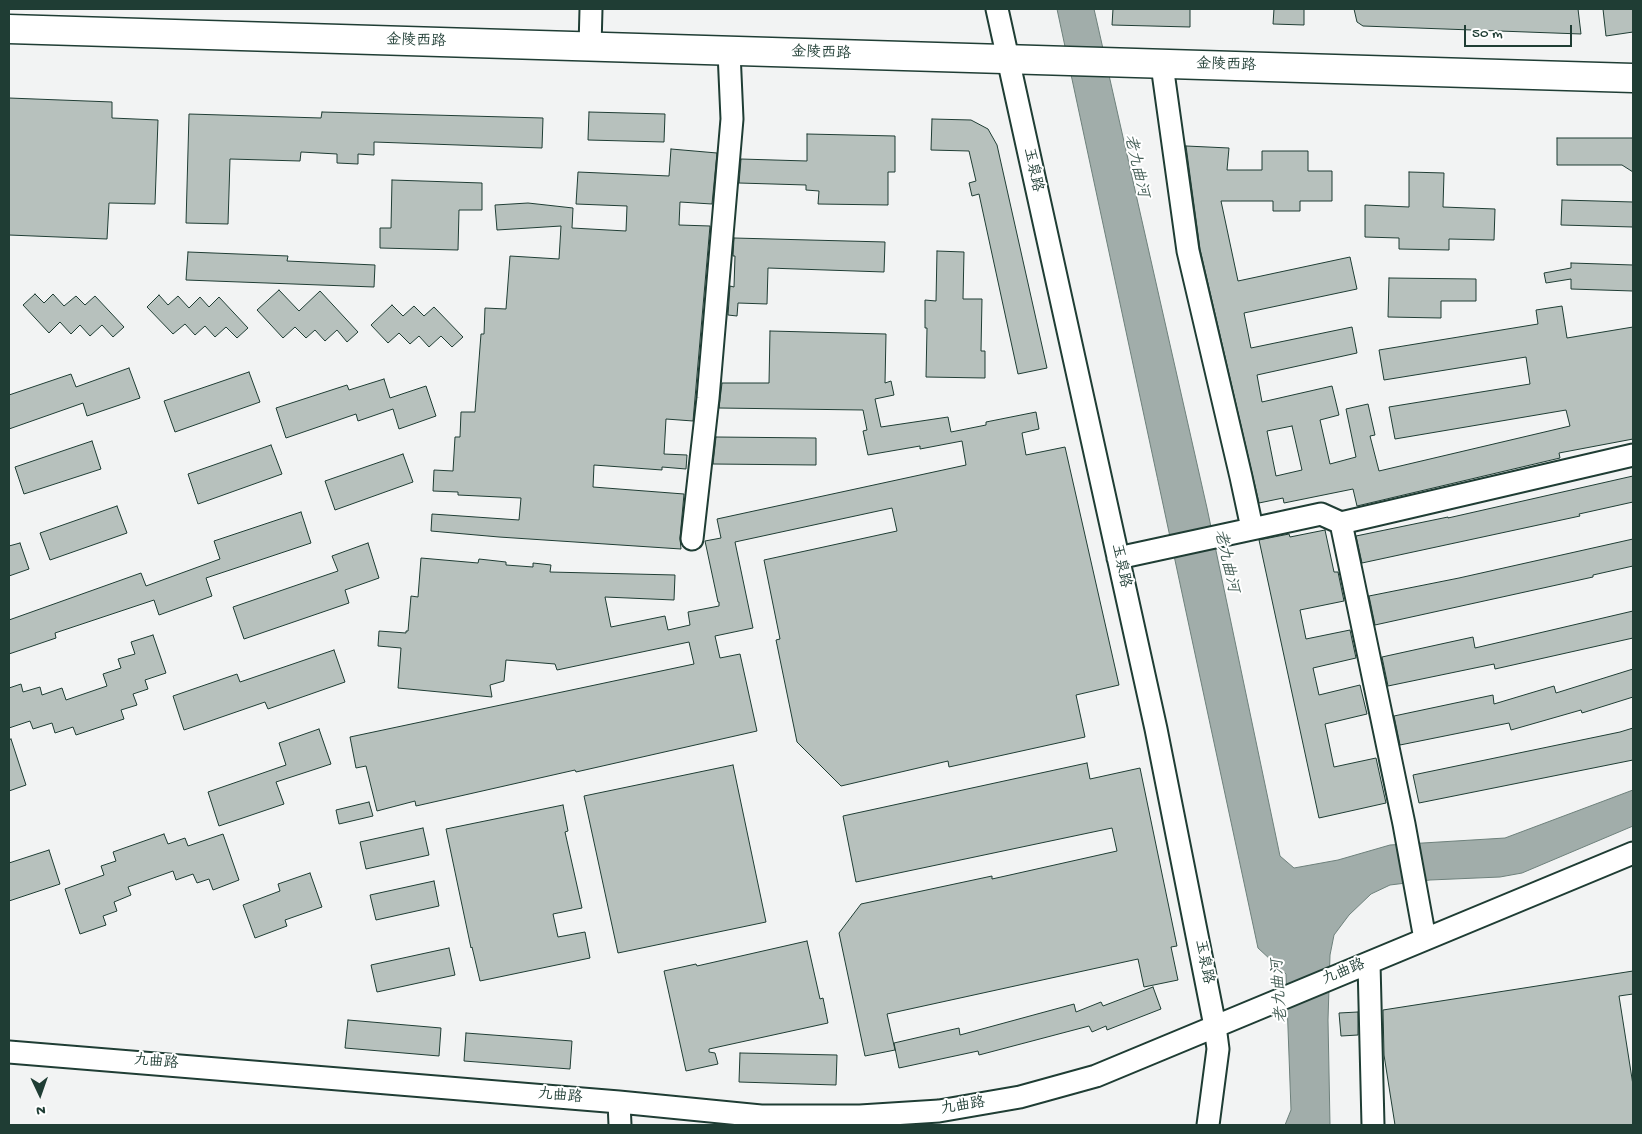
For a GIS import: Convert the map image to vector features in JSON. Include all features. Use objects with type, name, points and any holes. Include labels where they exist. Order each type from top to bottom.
[{"type":"main road","name":"金陵西路","points":[[9,29],[1633,78]]},
{"type":"street","points":[[590,47],[591,9]]},
{"type":"street","name":"玉泉路","points":[[997,9],[1156,729],[1215,1026],[1218,1049],[1208,1125]]},
{"type":"street","points":[[692,539],[708,398],[732,119],[729,52]]},
{"type":"street","points":[[1152,64],[1188,251],[1252,528]]},
{"type":"street","points":[[1118,558],[1321,514],[1341,523],[1633,455]]},
{"type":"street","points":[[1341,523],[1404,824],[1425,940]]},
{"type":"street","name":"九曲路","points":[[9,1052],[619,1102],[761,1116],[860,1116],[940,1111],[1020,1097],[1096,1076],[1633,853]]},
{"type":"street","points":[[1369,963],[1373,1125]]},
{"type":"street","points":[[619,1102],[620,1125]]},
{"type":"shaded area","points":[[1057,9],[1094,9],[1207,508],[1280,856],[1294,868],[1338,860],[1390,845],[1505,838],[1633,790],[1633,826],[1522,873],[1500,877],[1430,880],[1390,885],[1371,894],[1349,915],[1334,935],[1330,955],[1328,1020],[1330,1125],[1285,1125],[1291,1110],[1286,974],[1258,948]]},
{"type":"building","points":[[1113,9],[1190,9],[1190,27],[1112,25]]},
{"type":"building","points":[[1274,9],[1304,9],[1304,25],[1273,24]]},
{"type":"building","points":[[1354,9],[1578,9],[1581,34],[1363,26],[1357,22]]},
{"type":"building","points":[[1603,9],[1633,9],[1633,32],[1606,36]]},
{"type":"building","points":[[9,98],[112,102],[112,118],[158,120],[155,204],[109,203],[107,239],[9,235]]},
{"type":"building","points":[[322,112],[543,118],[542,148],[374,142],[374,155],[358,154],[358,164],[337,163],[337,154],[301,152],[300,161],[230,159],[228,224],[186,223],[189,114],[321,118]]},
{"type":"building","points":[[589,112],[665,114],[664,142],[588,140]]},
{"type":"building","points":[[932,119],[971,120],[988,129],[997,145],[1047,368],[1018,374],[979,194],[972,196],[969,183],[976,181],[969,151],[931,150]]},
{"type":"building","points":[[807,134],[895,136],[895,172],[888,172],[888,205],[818,204],[819,191],[806,190],[806,185],[739,183],[741,159],[807,161]]},
{"type":"building","points":[[1557,138],[1633,138],[1633,172],[1622,165],[1557,165]]},
{"type":"building","points":[[1186,146],[1229,148],[1227,170],[1262,170],[1262,151],[1308,151],[1308,171],[1332,171],[1332,201],[1300,201],[1300,211],[1273,211],[1273,201],[1221,201],[1238,281],[1350,257],[1357,289],[1244,313],[1251,348],[1352,327],[1357,353],[1257,375],[1262,402],[1332,386],[1339,415],[1320,420],[1330,464],[1356,457],[1346,409],[1368,404],[1375,435],[1370,436],[1379,471],[1570,426],[1566,410],[1395,439],[1389,407],[1530,384],[1526,357],[1384,380],[1379,350],[1538,324],[1536,310],[1562,306],[1567,338],[1633,327],[1633,439],[1559,453],[1560,458],[1357,506],[1353,489],[1284,503],[1283,498],[1259,503],[1200,249]],"holes":[[[1292,426],[1302,470],[1276,476],[1267,431]]]},
{"type":"building","points":[[671,149],[717,153],[712,204],[680,202],[679,225],[710,226],[693,421],[666,419],[664,454],[687,455],[686,469],[662,467],[662,470],[594,465],[593,487],[684,494],[680,538],[681,549],[431,531],[432,514],[519,520],[521,498],[458,495],[458,492],[433,491],[434,470],[453,471],[455,437],[460,437],[461,412],[475,412],[485,308],[506,309],[510,256],[559,259],[561,226],[497,230],[495,205],[528,203],[573,208],[572,228],[626,231],[627,206],[576,204],[578,172],[669,176]]},
{"type":"building","points":[[1409,172],[1444,173],[1443,207],[1495,209],[1494,240],[1449,239],[1449,250],[1399,249],[1399,238],[1365,237],[1365,205],[1409,207]]},
{"type":"building","points":[[392,180],[482,183],[482,210],[459,210],[458,250],[380,248],[380,228],[391,228]]},
{"type":"building","points":[[1562,200],[1633,202],[1633,227],[1561,225]]},
{"type":"building","points":[[734,238],[885,242],[884,272],[768,268],[767,304],[738,303],[737,316],[728,315],[730,286],[734,287]]},
{"type":"building","points":[[937,251],[964,252],[963,299],[982,299],[981,351],[985,351],[985,378],[926,377],[927,328],[925,328],[925,300],[936,301]]},
{"type":"building","points":[[188,252],[288,256],[287,261],[375,265],[374,287],[186,280]]},
{"type":"building","points":[[1571,263],[1633,265],[1633,291],[1571,289],[1571,279],[1546,283],[1544,273],[1571,268]]},
{"type":"building","points":[[1389,278],[1476,279],[1476,301],[1441,301],[1441,318],[1388,317]]},
{"type":"building","points":[[279,290],[299,311],[320,291],[358,332],[347,342],[337,330],[325,341],[315,330],[306,338],[295,327],[283,338],[257,310]]},
{"type":"building","points":[[35,294],[44,303],[53,294],[64,306],[76,296],[85,305],[95,296],[124,327],[113,337],[102,325],[90,336],[80,325],[71,334],[60,322],[49,333],[23,305]]},
{"type":"building","points":[[159,295],[168,305],[178,296],[189,308],[200,297],[209,307],[219,297],[248,328],[237,338],[226,327],[215,337],[205,326],[195,335],[185,324],[173,334],[147,307]]},
{"type":"building","points":[[392,305],[403,316],[414,306],[424,316],[434,307],[463,337],[452,347],[441,336],[429,347],[419,336],[410,344],[399,333],[388,343],[371,325]]},
{"type":"building","points":[[770,331],[886,334],[885,383],[891,381],[894,395],[875,399],[881,427],[948,417],[951,432],[986,425],[986,422],[1036,412],[1039,429],[1022,433],[1026,455],[1065,447],[1119,685],[1076,695],[1085,737],[949,767],[948,761],[841,786],[797,742],[776,640],[780,639],[764,560],[897,531],[892,508],[735,542],[753,628],[715,636],[720,658],[740,654],[757,731],[416,806],[415,801],[377,811],[366,766],[356,768],[350,737],[694,664],[689,642],[557,670],[555,664],[506,660],[504,681],[490,685],[492,697],[398,688],[401,648],[378,646],[379,631],[406,633],[408,631],[411,596],[418,597],[421,558],[478,563],[479,559],[506,562],[506,565],[533,567],[533,563],[551,565],[550,572],[675,575],[674,600],[605,597],[611,627],[665,616],[668,630],[690,625],[688,612],[719,606],[705,541],[721,538],[717,519],[966,465],[962,441],[920,449],[920,446],[868,455],[863,431],[867,430],[863,410],[719,408],[722,383],[769,383]]},
{"type":"building","points":[[129,368],[140,398],[87,416],[83,403],[9,429],[9,395],[71,374],[76,387]]},
{"type":"building","points":[[249,372],[260,402],[175,432],[164,401]]},
{"type":"building","points":[[384,379],[390,398],[426,386],[436,416],[399,429],[393,409],[358,421],[356,414],[286,438],[276,408],[347,385],[349,390]]},
{"type":"building","points":[[716,437],[816,438],[816,465],[713,464]]},
{"type":"building","points":[[92,441],[101,469],[24,494],[15,467]]},
{"type":"building","points":[[271,445],[282,474],[198,504],[188,474]]},
{"type":"building","points":[[403,454],[413,482],[335,510],[325,481]]},
{"type":"building","points":[[1633,476],[1633,502],[1579,514],[1580,516],[1362,563],[1356,536],[1448,518]]},
{"type":"building","points":[[117,506],[127,533],[50,560],[40,533]]},
{"type":"building","points":[[301,512],[311,543],[206,578],[212,596],[159,615],[154,600],[55,633],[56,638],[9,654],[9,620],[141,573],[146,586],[220,559],[214,541]]},
{"type":"building","points":[[1325,530],[1334,572],[1338,572],[1344,601],[1300,610],[1306,639],[1350,630],[1356,658],[1313,668],[1319,695],[1360,685],[1367,714],[1325,724],[1334,767],[1376,758],[1386,803],[1319,818],[1259,540],[1289,534],[1290,537]]},
{"type":"building","points":[[1633,539],[1633,566],[1593,575],[1593,577],[1375,625],[1369,596]]},
{"type":"building","points":[[20,543],[29,569],[9,576],[9,546]]},
{"type":"building","points":[[368,543],[379,578],[345,590],[349,603],[244,639],[233,607],[338,571],[332,556]]},
{"type":"building","points":[[1633,611],[1633,638],[1495,669],[1494,664],[1388,686],[1382,657],[1473,637],[1475,648]]},
{"type":"building","points":[[153,635],[166,673],[145,680],[148,689],[133,694],[137,705],[121,710],[124,719],[76,735],[73,727],[55,733],[52,723],[33,729],[30,721],[9,728],[9,688],[21,684],[23,692],[40,687],[42,695],[62,688],[66,700],[107,686],[103,674],[121,668],[118,659],[135,654],[131,642]]},
{"type":"building","points":[[334,650],[345,682],[268,709],[265,702],[184,730],[173,696],[237,674],[240,682]]},
{"type":"building","points":[[1633,669],[1633,697],[1582,713],[1581,710],[1511,730],[1509,723],[1400,745],[1394,716],[1493,695],[1494,704],[1554,686],[1556,693]]},
{"type":"building","points":[[1633,728],[1633,760],[1419,803],[1413,775]]},
{"type":"building","points":[[319,729],[331,764],[276,782],[284,804],[219,826],[208,792],[286,765],[279,743]]},
{"type":"building","points":[[11,739],[26,785],[9,791],[9,740]]},
{"type":"building","points":[[1087,763],[1090,779],[1140,768],[1177,946],[1171,947],[1178,980],[1144,987],[1138,959],[887,1014],[895,1050],[865,1056],[839,933],[861,904],[992,876],[992,879],[1117,851],[1112,828],[856,882],[843,816]]},
{"type":"building","points":[[733,765],[766,922],[618,953],[584,796]]},
{"type":"building","points":[[369,802],[373,816],[339,824],[336,810]]},
{"type":"building","points":[[563,805],[568,831],[565,832],[582,908],[553,914],[558,937],[585,932],[590,958],[480,981],[471,948],[446,829]]},
{"type":"building","points":[[423,828],[429,855],[366,869],[360,842]]},
{"type":"building","points":[[164,834],[168,844],[185,838],[188,846],[223,834],[239,880],[213,890],[209,879],[197,883],[193,874],[176,880],[173,871],[128,887],[131,895],[114,902],[117,911],[103,916],[106,925],[80,934],[65,889],[104,875],[101,866],[116,861],[113,852]]},
{"type":"building","points":[[49,850],[60,884],[9,901],[9,863]]},
{"type":"building","points":[[310,873],[322,907],[285,920],[287,926],[255,938],[243,905],[280,891],[278,884]]},
{"type":"building","points":[[434,881],[439,906],[376,920],[370,895]]},
{"type":"building","points":[[807,941],[820,999],[823,998],[828,1023],[709,1049],[709,1052],[715,1053],[718,1064],[686,1071],[664,971],[696,964],[697,966]]},
{"type":"building","points":[[449,948],[455,975],[377,992],[371,965]]},
{"type":"building","points":[[1633,971],[1633,994],[1619,996],[1633,1085],[1633,1125],[1395,1125],[1384,1055],[1383,1010]]},
{"type":"building","points":[[1153,987],[1161,1009],[1107,1030],[1106,1026],[1092,1032],[1089,1026],[979,1055],[978,1051],[899,1068],[894,1043],[959,1028],[960,1035],[1074,1004],[1076,1012],[1101,1002],[1103,1006]]},
{"type":"building","points":[[1358,1012],[1358,1035],[1341,1036],[1339,1013]]},
{"type":"building","points":[[348,1020],[441,1028],[439,1056],[345,1048]]},
{"type":"building","points":[[466,1033],[572,1041],[570,1069],[464,1061]]},
{"type":"building","points":[[740,1053],[837,1055],[836,1085],[739,1082]]},
{"type":"water label","name":"老九曲河","points":[[1135,166]]},
{"type":"water label","name":"老九曲河","points":[[1225,561]]},
{"type":"water label","name":"老九曲河","points":[[1281,991]]}]
